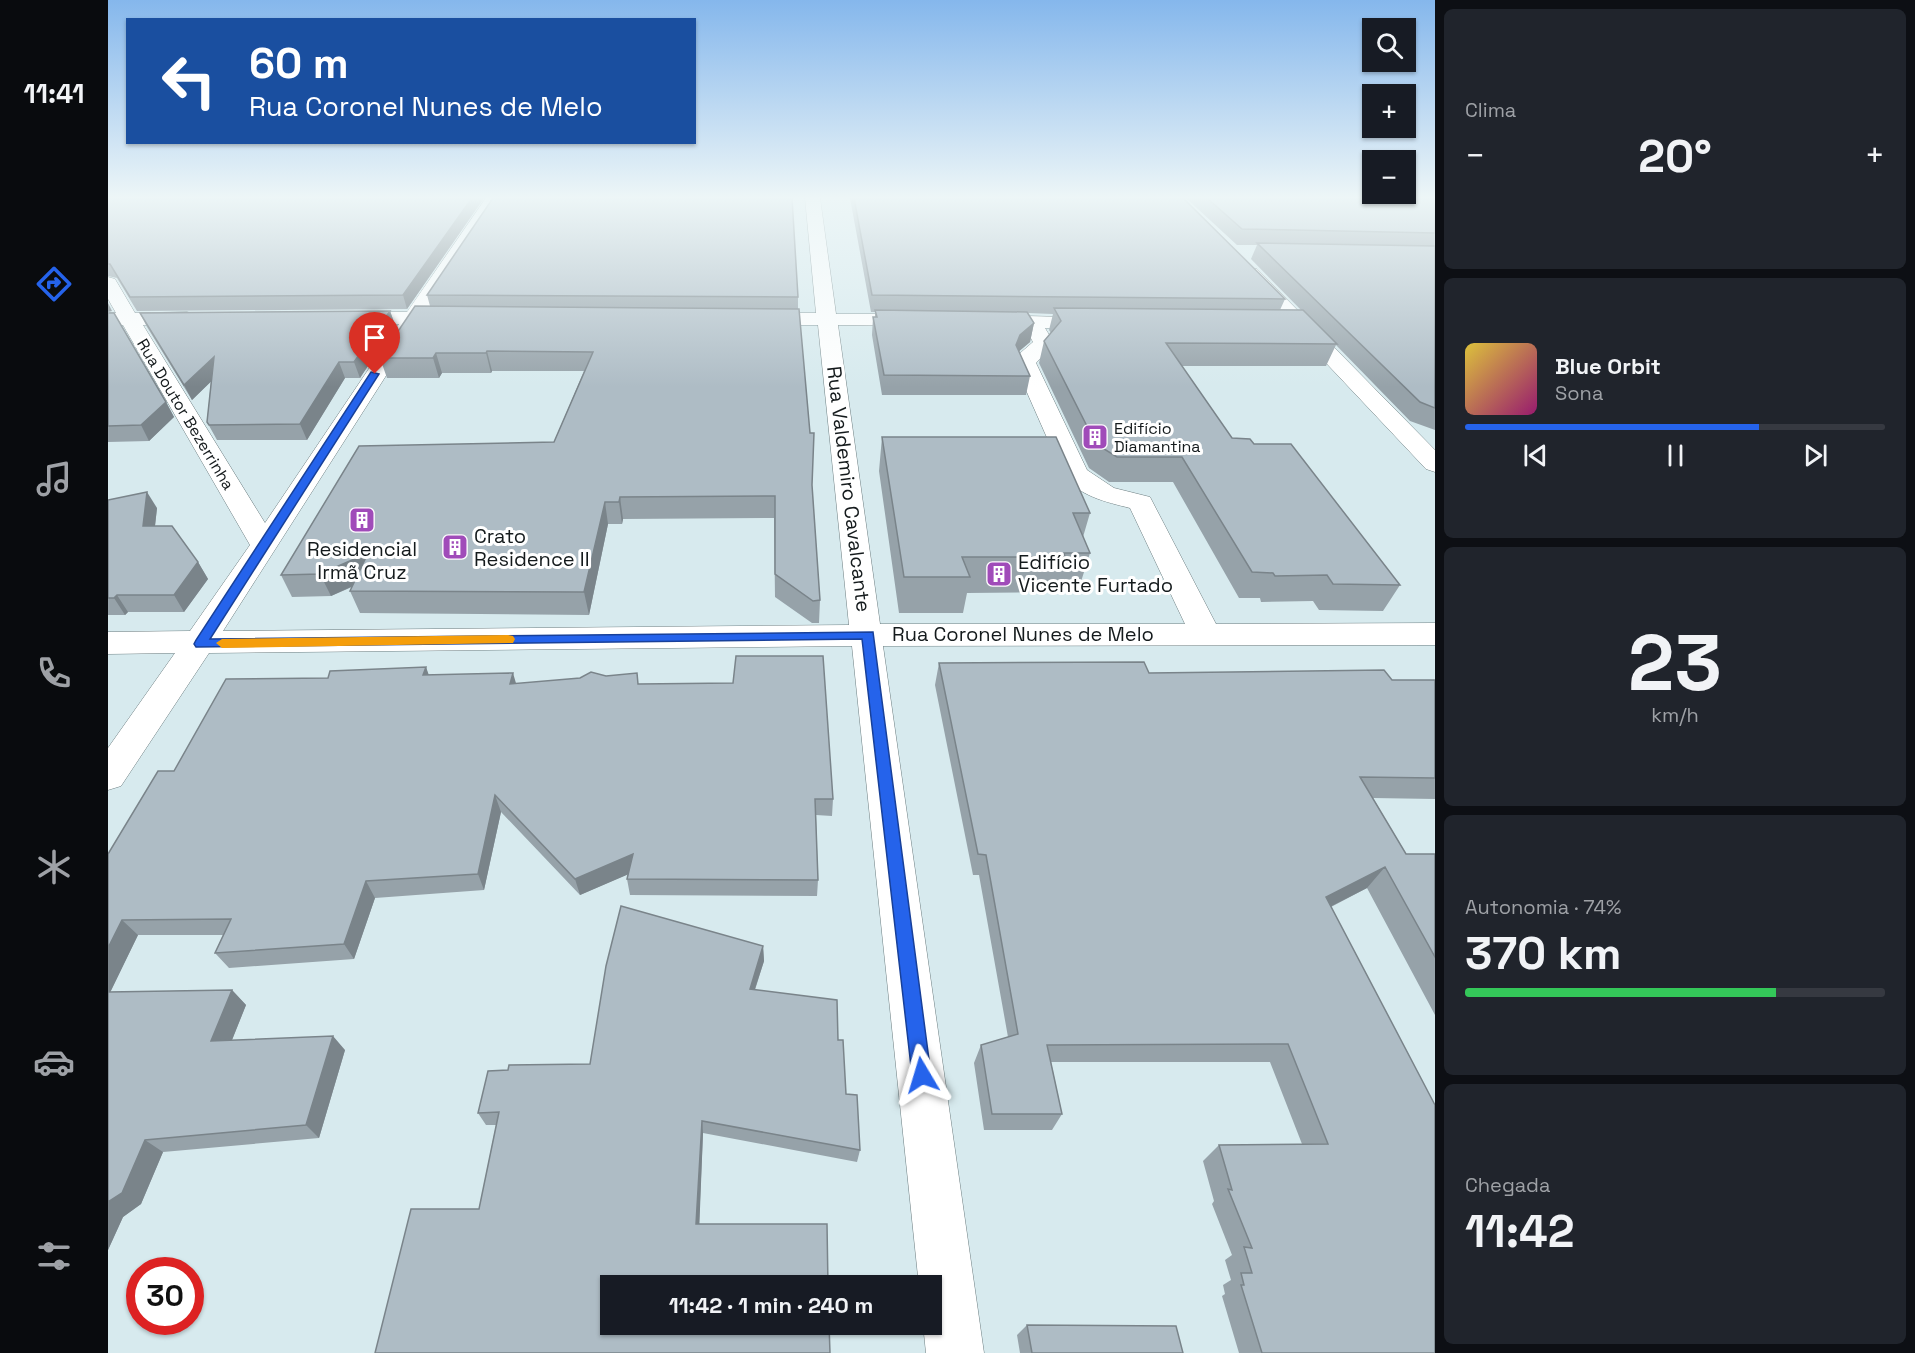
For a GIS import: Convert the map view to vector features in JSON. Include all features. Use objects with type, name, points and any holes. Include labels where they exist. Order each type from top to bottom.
[{"type":"street","points":[[108,776],[200,644],[450,261]]},
{"type":"street","name":"Rua Valdemiro Cavalcante","points":[[820,261],[956,1353]]},
{"type":"street","points":[[1240,261],[1435,464]]},
{"type":"street","name":"Rua Doutor Bezerrinha","points":[[108,283],[118,319],[264,545]]},
{"type":"street","points":[[118,319],[211,318]]},
{"type":"street","points":[[329,318],[471,318]]},
{"type":"street","points":[[732,319],[936,321]]},
{"type":"street","points":[[971,321],[1113,322]]},
{"type":"street","points":[[1031,321],[1044,343],[1025,363],[1074,471],[1101,492],[1141,503],[1205,634]]},
{"type":"street","points":[[1276,323],[1300,324]]},
{"type":"street","name":"Rua Coronel Nunes de Melo","points":[[108,643],[200,644],[868,635],[1435,634]]},
{"type":"building","points":[[108,261],[427,261],[403,295],[130,297]]},
{"type":"building","points":[[450,261],[796,261],[798,297],[427,295]]},
{"type":"building","points":[[866,261],[1247,261],[1285,299],[872,295]]},
{"type":"building","points":[[1276,261],[1435,261],[1435,408],[1420,402]]},
{"type":"building","points":[[415,306],[799,309],[810,433],[814,433],[812,485],[820,600],[813,601],[775,574],[775,496],[620,497],[619,502],[605,502],[584,592],[350,591],[368,553],[320,574],[281,575],[359,446],[554,442],[593,352],[487,351],[486,353],[436,353],[433,358],[380,358]]},
{"type":"building","points":[[1054,308],[1303,310],[1337,344],[1166,343],[1232,438],[1250,439],[1254,444],[1291,444],[1400,585],[1333,584],[1327,575],[1275,576],[1273,573],[1252,572],[1182,457],[1117,457],[1096,444],[1044,341],[1061,321]]},
{"type":"building","points":[[875,310],[1027,312],[1034,323],[1020,335],[1016,345],[1030,376],[884,375],[873,317],[877,317]]},
{"type":"building","points":[[390,311],[354,362],[339,362],[300,424],[209,425],[207,422],[214,357],[184,385],[140,313]]},
{"type":"building","points":[[108,313],[114,313],[166,402],[141,425],[108,426]]},
{"type":"building","points":[[882,437],[1056,437],[1090,513],[1073,513],[1090,553],[1064,553],[1065,557],[962,557],[970,577],[904,577]]},
{"type":"building","points":[[147,492],[143,526],[172,526],[198,562],[174,595],[117,595],[114,598],[108,598],[108,500]]},
{"type":"building","points":[[736,656],[823,656],[833,799],[815,799],[818,880],[627,879],[633,854],[575,879],[495,795],[478,874],[366,881],[344,944],[215,953],[231,919],[122,920],[108,948],[108,854],[158,771],[174,771],[226,679],[328,678],[330,671],[426,667],[423,675],[513,673],[510,684],[580,678],[591,672],[606,676],[637,673],[638,684],[733,683]]},
{"type":"building","points":[[1144,662],[1149,673],[1384,670],[1392,680],[1435,680],[1435,778],[1360,777],[1406,854],[1435,854],[1435,957],[1385,867],[1326,897],[1435,1105],[1435,1353],[1262,1353],[1241,1285],[1244,1285],[1241,1273],[1252,1273],[1244,1247],[1252,1248],[1228,1189],[1232,1190],[1219,1145],[1328,1144],[1288,1044],[1047,1045],[1062,1114],[992,1114],[981,1045],[1018,1034],[986,855],[978,854],[939,663]]},
{"type":"building","points":[[621,906],[763,946],[750,989],[837,1000],[838,1040],[843,1040],[846,1094],[857,1095],[860,1150],[702,1121],[696,1224],[827,1224],[828,1275],[600,1275],[600,1335],[829,1335],[830,1353],[375,1353],[411,1209],[479,1209],[499,1112],[478,1113],[488,1071],[508,1070],[509,1065],[590,1064],[606,966]]},
{"type":"building","points":[[232,990],[211,1041],[333,1036],[306,1125],[145,1140],[122,1193],[108,1202],[108,992]]},
{"type":"building","points":[[1027,1325],[1176,1326],[1183,1353],[1032,1353]]},
{"type":"slow traffic","points":[[222,643],[508,639]]},
{"type":"place","name":"Edifício Diamantina","points":[[1095,437]]},
{"type":"place","name":"Residencial Irmã Cruz","points":[[362,520]]},
{"type":"place","name":"Crato Residence II","points":[[455,547]]},
{"type":"place","name":"Edifício Vicente Furtado","points":[[999,574]]},
{"type":"route","points":[[375,374],[200,644],[868,635],[922,1075]]}]
